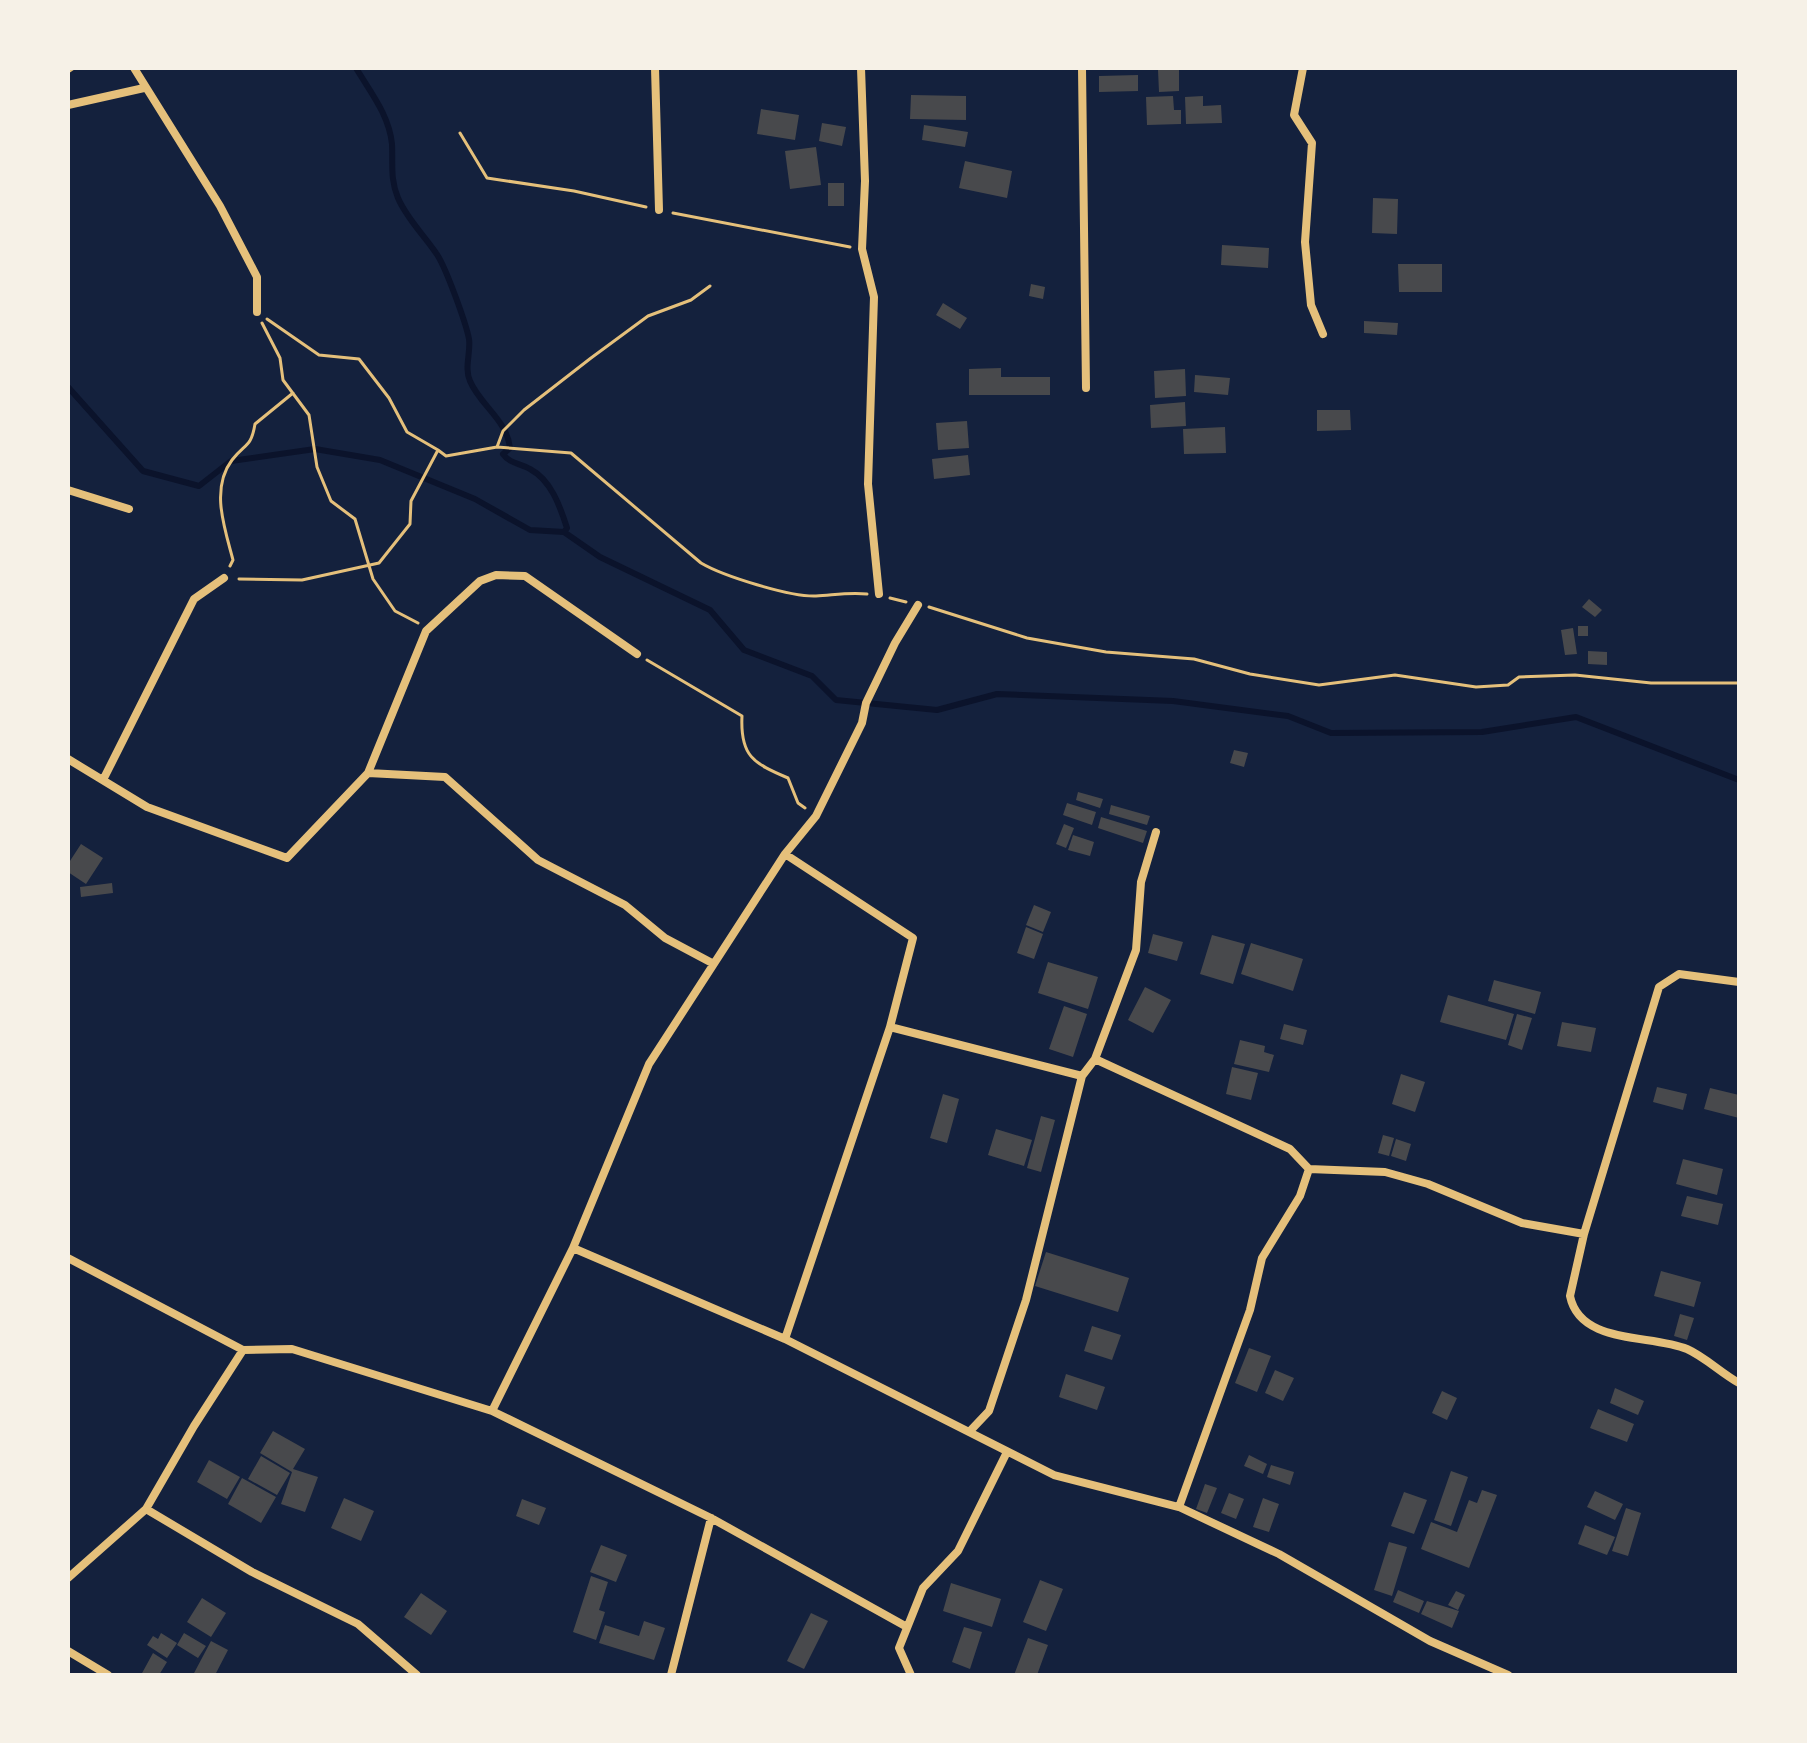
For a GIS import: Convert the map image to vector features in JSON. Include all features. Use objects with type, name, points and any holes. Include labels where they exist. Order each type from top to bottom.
[{"type":"street","points":[[134,68],[220,206],[257,277],[257,312]]},
{"type":"street","points":[[655,68],[659,210]]},
{"type":"street","points":[[861,68],[865,181],[862,249],[874,297],[868,484],[879,594]]},
{"type":"street","points":[[1082,68],[1086,388]]},
{"type":"street","points":[[1303,68],[1294,115],[1312,143],[1305,242],[1311,305],[1323,334]]},
{"type":"street","points":[[68,105],[144,88]]},
{"type":"street","points":[[68,490],[129,509]]},
{"type":"street","points":[[68,759],[104,778],[147,807],[287,858],[368,773],[426,631],[480,581],[496,575],[525,576],[637,654]]},
{"type":"street","points":[[104,778],[194,599],[224,578]]},
{"type":"street","points":[[492,1411],[573,1248],[649,1064],[785,854],[816,816],[862,723],[866,703],[895,643],[918,605]]},
{"type":"street","points":[[368,773],[445,777],[538,860],[625,905],[665,938],[712,963]]},
{"type":"street","points":[[971,1430],[989,1411],[1026,1300],[1082,1076],[1095,1059],[1136,950],[1141,882],[1156,832]]},
{"type":"street","points":[[785,854],[913,938],[890,1027],[785,1339]]},
{"type":"street","points":[[1739,982],[1679,974],[1659,987],[1584,1234],[1570,1296],[1583,1319],[1592,1327],[1664,1341],[1690,1350],[1739,1383]]},
{"type":"street","points":[[890,1027],[1082,1076]]},
{"type":"street","points":[[1095,1059],[1290,1149],[1309,1169],[1385,1172],[1428,1184],[1522,1223],[1584,1234]]},
{"type":"street","points":[[1179,1507],[1250,1310],[1262,1258],[1300,1196],[1309,1169]]},
{"type":"street","points":[[573,1248],[785,1339],[971,1430],[1054,1475],[1179,1507],[1279,1554],[1430,1641],[1508,1675]]},
{"type":"street","points":[[68,1258],[243,1350],[292,1349],[492,1411],[711,1518],[907,1627]]},
{"type":"street","points":[[68,1578],[146,1509],[243,1350]]},
{"type":"street","points":[[911,1675],[899,1648],[923,1588],[958,1551],[1007,1452]]},
{"type":"street","points":[[146,1509],[252,1572],[358,1624],[417,1675]]},
{"type":"street","points":[[671,1675],[711,1518]]},
{"type":"street","points":[[68,1651],[108,1675]]},
{"type":"path","points":[[68,72],[74,68]]},
{"type":"path","points":[[497,447],[503,431],[524,410],[591,358],[648,316],[691,300],[710,286]]},
{"type":"path","points":[[257,312],[280,358],[283,380],[309,415],[317,467],[331,501],[355,519],[373,579],[395,611],[413,619],[426,631]]},
{"type":"path","points":[[257,312],[319,355],[359,359],[389,398],[407,432],[446,456],[497,447],[571,453],[701,563],[724,576],[744,577],[769,588],[815,596],[842,592],[879,594],[1027,638],[1106,652],[1194,659],[1250,674],[1319,685],[1395,675],[1476,687],[1508,685],[1519,677],[1575,675],[1651,683],[1739,683]]},
{"type":"path","points":[[293,393],[255,424],[252,443],[231,461],[221,488],[223,527],[233,560],[224,578],[302,580],[379,563],[410,524],[411,501],[438,450]]},
{"type":"path","points":[[637,654],[742,716],[747,753],[754,762],[788,778],[798,803],[816,816]]},
{"type":"building","points":[[1179,69],[1179,91],[1159,92],[1158,70]]},
{"type":"building","points":[[1138,75],[1138,91],[1099,92],[1099,76]]},
{"type":"building","points":[[911,95],[966,96],[966,120],[910,119]]},
{"type":"building","points":[[1173,96],[1174,110],[1181,110],[1181,124],[1147,125],[1146,97]]},
{"type":"building","points":[[1203,96],[1203,106],[1221,105],[1222,123],[1186,124],[1185,97]]},
{"type":"building","points":[[761,109],[799,115],[795,140],[757,134]]},
{"type":"building","points":[[822,123],[846,127],[842,146],[819,141]]},
{"type":"building","points":[[924,125],[968,132],[965,147],[922,140]]},
{"type":"building","points":[[816,147],[821,185],[790,189],[785,151]]},
{"type":"building","points":[[965,161],[1012,171],[1007,198],[959,188]]},
{"type":"building","points":[[828,183],[844,183],[844,206],[828,206]]},
{"type":"building","points":[[1373,198],[1398,199],[1397,234],[1372,233]]},
{"type":"building","points":[[1222,245],[1269,248],[1268,268],[1221,265]]},
{"type":"building","points":[[1398,264],[1442,264],[1442,292],[1399,292]]},
{"type":"building","points":[[1031,284],[1045,287],[1043,299],[1029,296]]},
{"type":"building","points":[[943,303],[967,318],[960,329],[936,315]]},
{"type":"building","points":[[1364,321],[1398,323],[1397,335],[1364,333]]},
{"type":"building","points":[[1001,368],[1001,377],[1050,377],[1050,395],[969,395],[969,369]]},
{"type":"building","points":[[1185,369],[1186,396],[1155,398],[1154,371]]},
{"type":"building","points":[[1195,375],[1230,378],[1228,395],[1194,392]]},
{"type":"building","points":[[1185,402],[1186,426],[1151,428],[1150,405]]},
{"type":"building","points":[[1317,410],[1350,410],[1351,430],[1317,431]]},
{"type":"building","points":[[967,421],[969,448],[938,450],[936,423]]},
{"type":"building","points":[[1225,427],[1226,453],[1184,454],[1183,429]]},
{"type":"building","points":[[968,455],[970,475],[934,479],[932,459]]},
{"type":"building","points":[[1589,599],[1602,610],[1595,617],[1582,607]]},
{"type":"building","points":[[1578,626],[1588,626],[1588,636],[1578,636]]},
{"type":"building","points":[[1573,628],[1577,654],[1565,655],[1561,630]]},
{"type":"building","points":[[1588,651],[1607,652],[1607,665],[1588,664]]},
{"type":"building","points":[[1234,750],[1248,753],[1244,767],[1230,763]]},
{"type":"building","points":[[1078,792],[1103,799],[1100,808],[1076,800]]},
{"type":"building","points":[[1067,803],[1096,812],[1092,825],[1063,815]]},
{"type":"building","points":[[1111,805],[1150,816],[1147,825],[1109,814]]},
{"type":"building","points":[[1101,817],[1147,831],[1143,843],[1098,828]]},
{"type":"building","points":[[1064,824],[1074,828],[1066,848],[1056,844]]},
{"type":"building","points":[[1073,835],[1094,842],[1090,856],[1068,850]]},
{"type":"building","points":[[81,844],[103,858],[86,884],[68,872],[68,864]]},
{"type":"building","points":[[112,883],[113,893],[81,897],[80,887]]},
{"type":"building","points":[[1034,905],[1051,912],[1043,932],[1026,925]]},
{"type":"building","points":[[1026,927],[1043,934],[1034,959],[1017,953]]},
{"type":"building","points":[[1153,934],[1183,942],[1177,961],[1148,953]]},
{"type":"building","points":[[1212,935],[1245,944],[1233,984],[1200,974]]},
{"type":"building","points":[[1251,943],[1303,959],[1293,991],[1241,974]]},
{"type":"building","points":[[1048,962],[1098,977],[1088,1009],[1038,993]]},
{"type":"building","points":[[1494,980],[1541,992],[1535,1014],[1488,1001]]},
{"type":"building","points":[[1145,987],[1171,1000],[1153,1033],[1128,1020]]},
{"type":"building","points":[[1448,995],[1514,1014],[1506,1040],[1440,1022]]},
{"type":"building","points":[[1064,1006],[1087,1014],[1073,1057],[1049,1049]]},
{"type":"building","points":[[1517,1014],[1532,1018],[1522,1050],[1508,1045]]},
{"type":"building","points":[[1562,1022],[1596,1028],[1591,1052],[1557,1046]]},
{"type":"building","points":[[1284,1024],[1307,1030],[1303,1045],[1280,1039]]},
{"type":"building","points":[[1240,1040],[1265,1046],[1264,1052],[1274,1055],[1269,1072],[1234,1064]]},
{"type":"building","points":[[1232,1067],[1258,1073],[1251,1100],[1226,1094]]},
{"type":"building","points":[[1401,1074],[1425,1082],[1415,1112],[1392,1104]]},
{"type":"building","points":[[1657,1087],[1687,1094],[1683,1110],[1653,1102]]},
{"type":"building","points":[[1710,1088],[1739,1095],[1739,1118],[1704,1109]]},
{"type":"building","points":[[943,1094],[959,1099],[947,1143],[930,1138]]},
{"type":"building","points":[[1041,1116],[1055,1120],[1041,1172],[1027,1168]]},
{"type":"building","points":[[996,1129],[1032,1140],[1024,1166],[988,1155]]},
{"type":"building","points":[[1383,1135],[1394,1138],[1389,1156],[1378,1153]]},
{"type":"building","points":[[1396,1139],[1411,1144],[1406,1161],[1391,1156]]},
{"type":"building","points":[[1683,1159],[1723,1169],[1717,1195],[1676,1184]]},
{"type":"building","points":[[1687,1196],[1723,1204],[1718,1225],[1681,1216]]},
{"type":"building","points":[[1046,1252],[1129,1278],[1118,1312],[1035,1286]]},
{"type":"building","points":[[1661,1271],[1701,1282],[1694,1307],[1654,1296]]},
{"type":"building","points":[[1680,1314],[1694,1318],[1687,1340],[1674,1336]]},
{"type":"building","points":[[1092,1326],[1121,1335],[1112,1360],[1084,1351]]},
{"type":"building","points":[[1249,1348],[1271,1356],[1257,1392],[1235,1383]]},
{"type":"building","points":[[1275,1370],[1294,1378],[1283,1401],[1265,1393]]},
{"type":"building","points":[[1066,1374],[1105,1387],[1097,1410],[1059,1397]]},
{"type":"building","points":[[1615,1388],[1644,1401],[1638,1415],[1610,1403]]},
{"type":"building","points":[[1442,1391],[1457,1398],[1447,1420],[1432,1413]]},
{"type":"building","points":[[1598,1409],[1634,1424],[1627,1442],[1590,1428]]},
{"type":"building","points":[[273,1431],[305,1449],[293,1469],[318,1477],[305,1512],[281,1504],[292,1472],[260,1453]]},
{"type":"building","points":[[1249,1455],[1267,1464],[1263,1474],[1244,1466]]},
{"type":"building","points":[[261,1456],[290,1473],[277,1495],[248,1479]]},
{"type":"building","points":[[209,1460],[240,1477],[227,1499],[197,1482]]},
{"type":"building","points":[[1271,1465],[1294,1472],[1290,1485],[1267,1477]]},
{"type":"building","points":[[1451,1471],[1468,1477],[1451,1526],[1434,1520]]},
{"type":"building","points":[[242,1478],[276,1497],[261,1523],[228,1504]]},
{"type":"building","points":[[1205,1484],[1217,1488],[1207,1513],[1196,1509]]},
{"type":"building","points":[[1482,1490],[1497,1495],[1469,1568],[1421,1549],[1431,1522],[1457,1532],[1469,1500],[1477,1503]]},
{"type":"building","points":[[1595,1491],[1623,1504],[1615,1520],[1587,1507]]},
{"type":"building","points":[[1404,1492],[1427,1500],[1414,1534],[1391,1526]]},
{"type":"building","points":[[1229,1493],[1244,1499],[1236,1519],[1221,1513]]},
{"type":"building","points":[[344,1498],[374,1511],[361,1541],[331,1528]]},
{"type":"building","points":[[1263,1498],[1279,1504],[1269,1532],[1253,1527]]},
{"type":"building","points":[[522,1499],[546,1508],[539,1525],[516,1516]]},
{"type":"building","points":[[1626,1508],[1641,1513],[1628,1556],[1612,1551]]},
{"type":"building","points":[[1585,1525],[1615,1537],[1607,1555],[1578,1544]]},
{"type":"building","points":[[1389,1542],[1407,1547],[1392,1596],[1374,1590]]},
{"type":"building","points":[[601,1545],[627,1555],[616,1582],[590,1572]]},
{"type":"building","points":[[591,1576],[608,1582],[599,1610],[605,1612],[596,1640],[573,1632]]},
{"type":"building","points":[[1040,1580],[1063,1589],[1046,1631],[1023,1622]]},
{"type":"building","points":[[951,1583],[1001,1599],[992,1627],[943,1611]]},
{"type":"building","points":[[1398,1590],[1424,1601],[1419,1613],[1393,1602]]},
{"type":"building","points":[[1456,1591],[1465,1595],[1458,1610],[1448,1605]]},
{"type":"building","points":[[421,1593],[447,1611],[431,1635],[404,1617]]},
{"type":"building","points":[[202,1598],[226,1613],[211,1637],[187,1622]]},
{"type":"building","points":[[1427,1601],[1459,1611],[1452,1628],[1421,1614]]},
{"type":"building","points":[[811,1613],[828,1621],[804,1669],[787,1661]]},
{"type":"building","points":[[644,1621],[665,1628],[654,1660],[599,1643],[605,1625],[639,1636]]},
{"type":"building","points":[[964,1627],[982,1632],[970,1669],[952,1662]]},
{"type":"building","points":[[161,1633],[177,1643],[167,1658],[147,1645],[153,1636],[158,1639]]},
{"type":"building","points":[[184,1633],[206,1646],[198,1658],[177,1645]]},
{"type":"building","points":[[1028,1638],[1048,1645],[1037,1675],[1014,1675]]},
{"type":"building","points":[[211,1641],[228,1650],[215,1675],[193,1675]]},
{"type":"building","points":[[153,1653],[167,1662],[159,1675],[141,1675]]},
{"type":"waterway","points":[[356,68],[387,123],[398,198],[440,259],[455,294],[469,339],[468,371],[474,390],[504,429],[510,448],[503,454],[537,474],[549,487],[567,528],[564,532]]},
{"type":"waterway","points":[[68,387],[143,471],[199,486],[231,461],[315,449],[380,460],[475,499],[530,530],[564,532],[600,557],[710,610],[744,650],[812,676],[836,700],[937,710],[997,694],[1173,701],[1288,716],[1331,733],[1482,732],[1576,717],[1739,780]]}]
